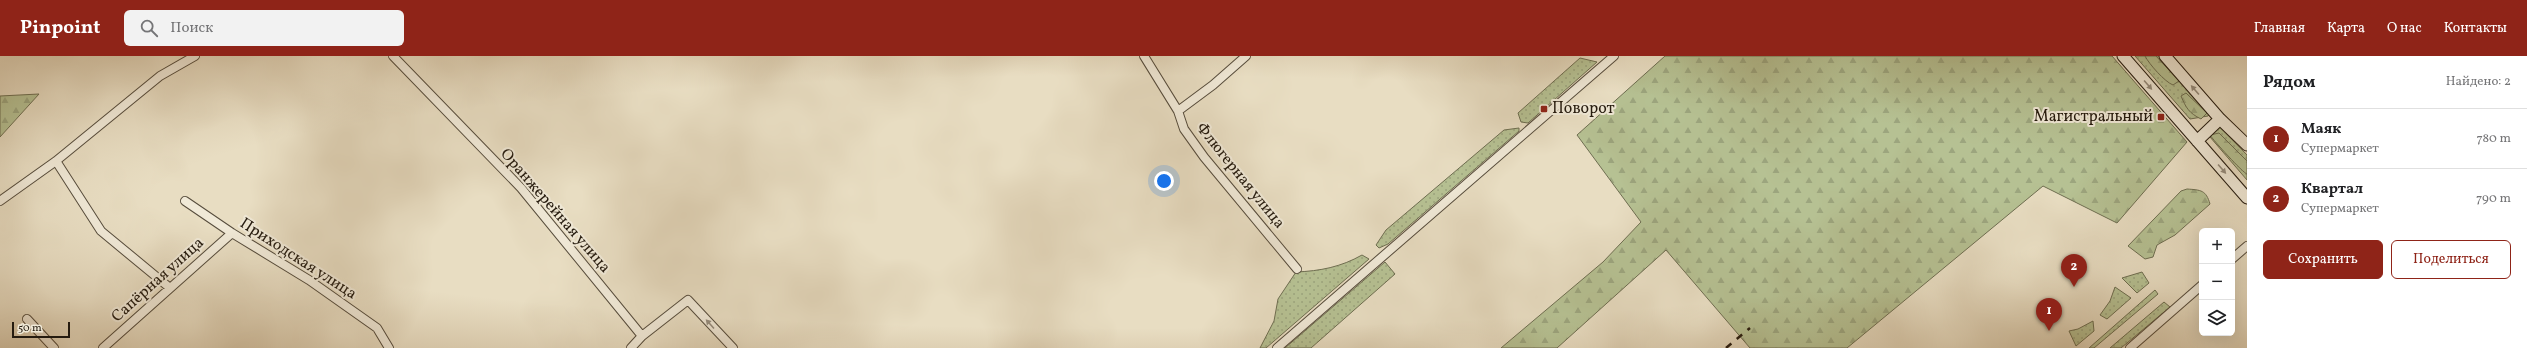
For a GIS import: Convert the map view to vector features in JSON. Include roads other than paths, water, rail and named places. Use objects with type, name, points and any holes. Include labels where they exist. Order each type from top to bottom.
[{"type":"main road","points":[[2122,56],[2247,198]]},
{"type":"main road","points":[[2165,56],[2220,119],[2247,145]]},
{"type":"main road","points":[[2197,141],[2220,119]]},
{"type":"street","points":[[0,202],[56,161],[160,76],[195,56]]},
{"type":"street","name":"Оранжерейная улица","points":[[393,56],[521,188],[642,336]]},
{"type":"street","name":"Флюгерная улица","points":[[1144,56],[1178,110],[1184,129],[1204,157],[1241,199],[1297,269]]},
{"type":"street","points":[[1178,110],[1213,85],[1246,56]]},
{"type":"street","points":[[1277,348],[1614,56]]},
{"type":"street","points":[[56,161],[101,232],[170,288]]},
{"type":"street","name":"Приходская улица","points":[[185,201],[232,233],[309,280],[377,328],[389,348]]},
{"type":"street","name":"Сапёрная улица","points":[[103,348],[232,233]]},
{"type":"street","points":[[2235,256],[2247,246]]},
{"type":"street","points":[[2130,348],[2199,288]]},
{"type":"street","points":[[631,348],[642,336],[688,300],[733,348]]},
{"type":"street","points":[[27,319],[54,348]]},
{"type":"railway","points":[[1726,348],[1750,328]]},
{"type":"place","name":"Поворот","points":[[1544,109]]},
{"type":"place","name":"Магистральный","points":[[2161,117]]},
{"type":"place","name":"Квартал","points":[[2074,287]]},
{"type":"place","name":"Маяк","points":[[2049,331]]}]
